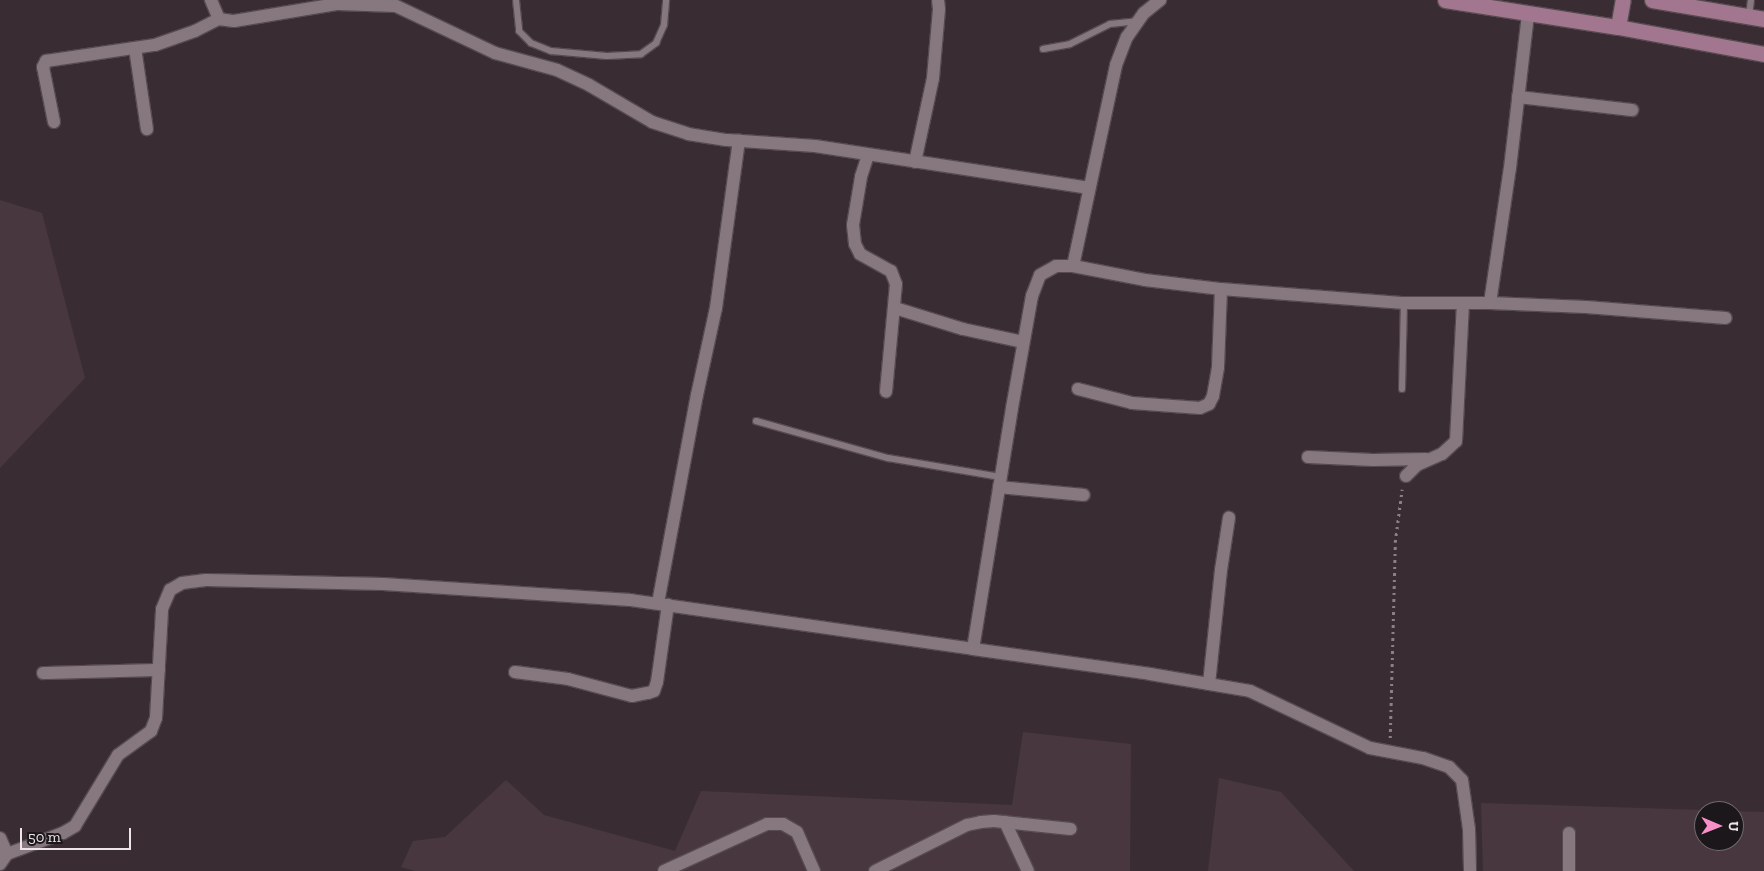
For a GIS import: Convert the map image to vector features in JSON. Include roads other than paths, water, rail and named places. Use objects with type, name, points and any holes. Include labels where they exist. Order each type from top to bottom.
[{"type":"main road","points":[[1445,0],[1618,27],[1764,54]]},
{"type":"main road","points":[[1618,27],[1623,0]]},
{"type":"main road","points":[[1652,0],[1713,5],[1757,17]]},
{"type":"street","points":[[211,0],[219,19]]},
{"type":"street","points":[[915,162],[933,78],[940,8],[938,0]]},
{"type":"street","points":[[1073,266],[1088,188],[1116,65],[1127,37],[1144,13],[1160,0]]},
{"type":"street","points":[[54,122],[43,67],[46,61],[155,45],[219,19],[234,21],[337,4],[396,6],[495,53],[557,70],[589,85],[652,122],[688,134],[739,141],[815,146],[1088,188]]},
{"type":"street","points":[[1490,303],[1528,14]]},
{"type":"street","points":[[136,48],[147,128]]},
{"type":"street","points":[[1518,97],[1632,110]]},
{"type":"street","points":[[515,672],[568,679],[632,696],[654,690],[657,682],[663,604],[697,395],[716,308],[739,141]]},
{"type":"street","points":[[868,155],[861,177],[853,225],[855,244],[860,254],[891,271],[896,284],[886,392]]},
{"type":"street","points":[[973,649],[999,482],[1032,296],[1040,275],[1056,266],[1073,266],[1145,280],[1221,289],[1404,302],[1490,303],[1726,318]]},
{"type":"street","points":[[1078,389],[1132,403],[1200,408],[1209,404],[1213,396],[1218,367],[1221,289]]},
{"type":"street","points":[[1406,476],[1417,465],[1449,449],[1456,442],[1458,434],[1463,304]]},
{"type":"street","points":[[895,308],[963,329],[1023,342]]},
{"type":"street","points":[[1308,457],[1382,460],[1431,458]]},
{"type":"street","points":[[999,482],[1084,495]]},
{"type":"street","points":[[1209,684],[1221,570],[1229,518]]},
{"type":"street","points":[[0,838],[3,859],[75,826],[118,755],[151,731],[156,718],[162,609],[170,590],[182,583],[206,580],[383,584],[663,604],[1250,691],[1323,724],[1349,740],[1390,752],[1423,758],[1449,767],[1462,780],[1469,829],[1470,871]]},
{"type":"street","points":[[43,673],[159,670]]},
{"type":"street","points":[[875,871],[967,826],[981,822],[1005,822],[1071,829]]},
{"type":"street","points":[[1005,822],[1028,871]]},
{"type":"street","points":[[664,871],[767,824],[783,824],[796,832],[814,871]]},
{"type":"street","points":[[1569,834],[1570,871]]},
{"type":"lane","points":[[516,0],[519,31],[532,43],[551,51],[607,56],[641,54],[656,43],[664,25],[666,0]]},
{"type":"lane","points":[[1751,0],[1757,17]]},
{"type":"lane","points":[[1043,50],[1070,44],[1110,24],[1138,21]]},
{"type":"lane","points":[[1402,389],[1404,302]]},
{"type":"lane","points":[[756,421],[888,458],[999,482]]}]
